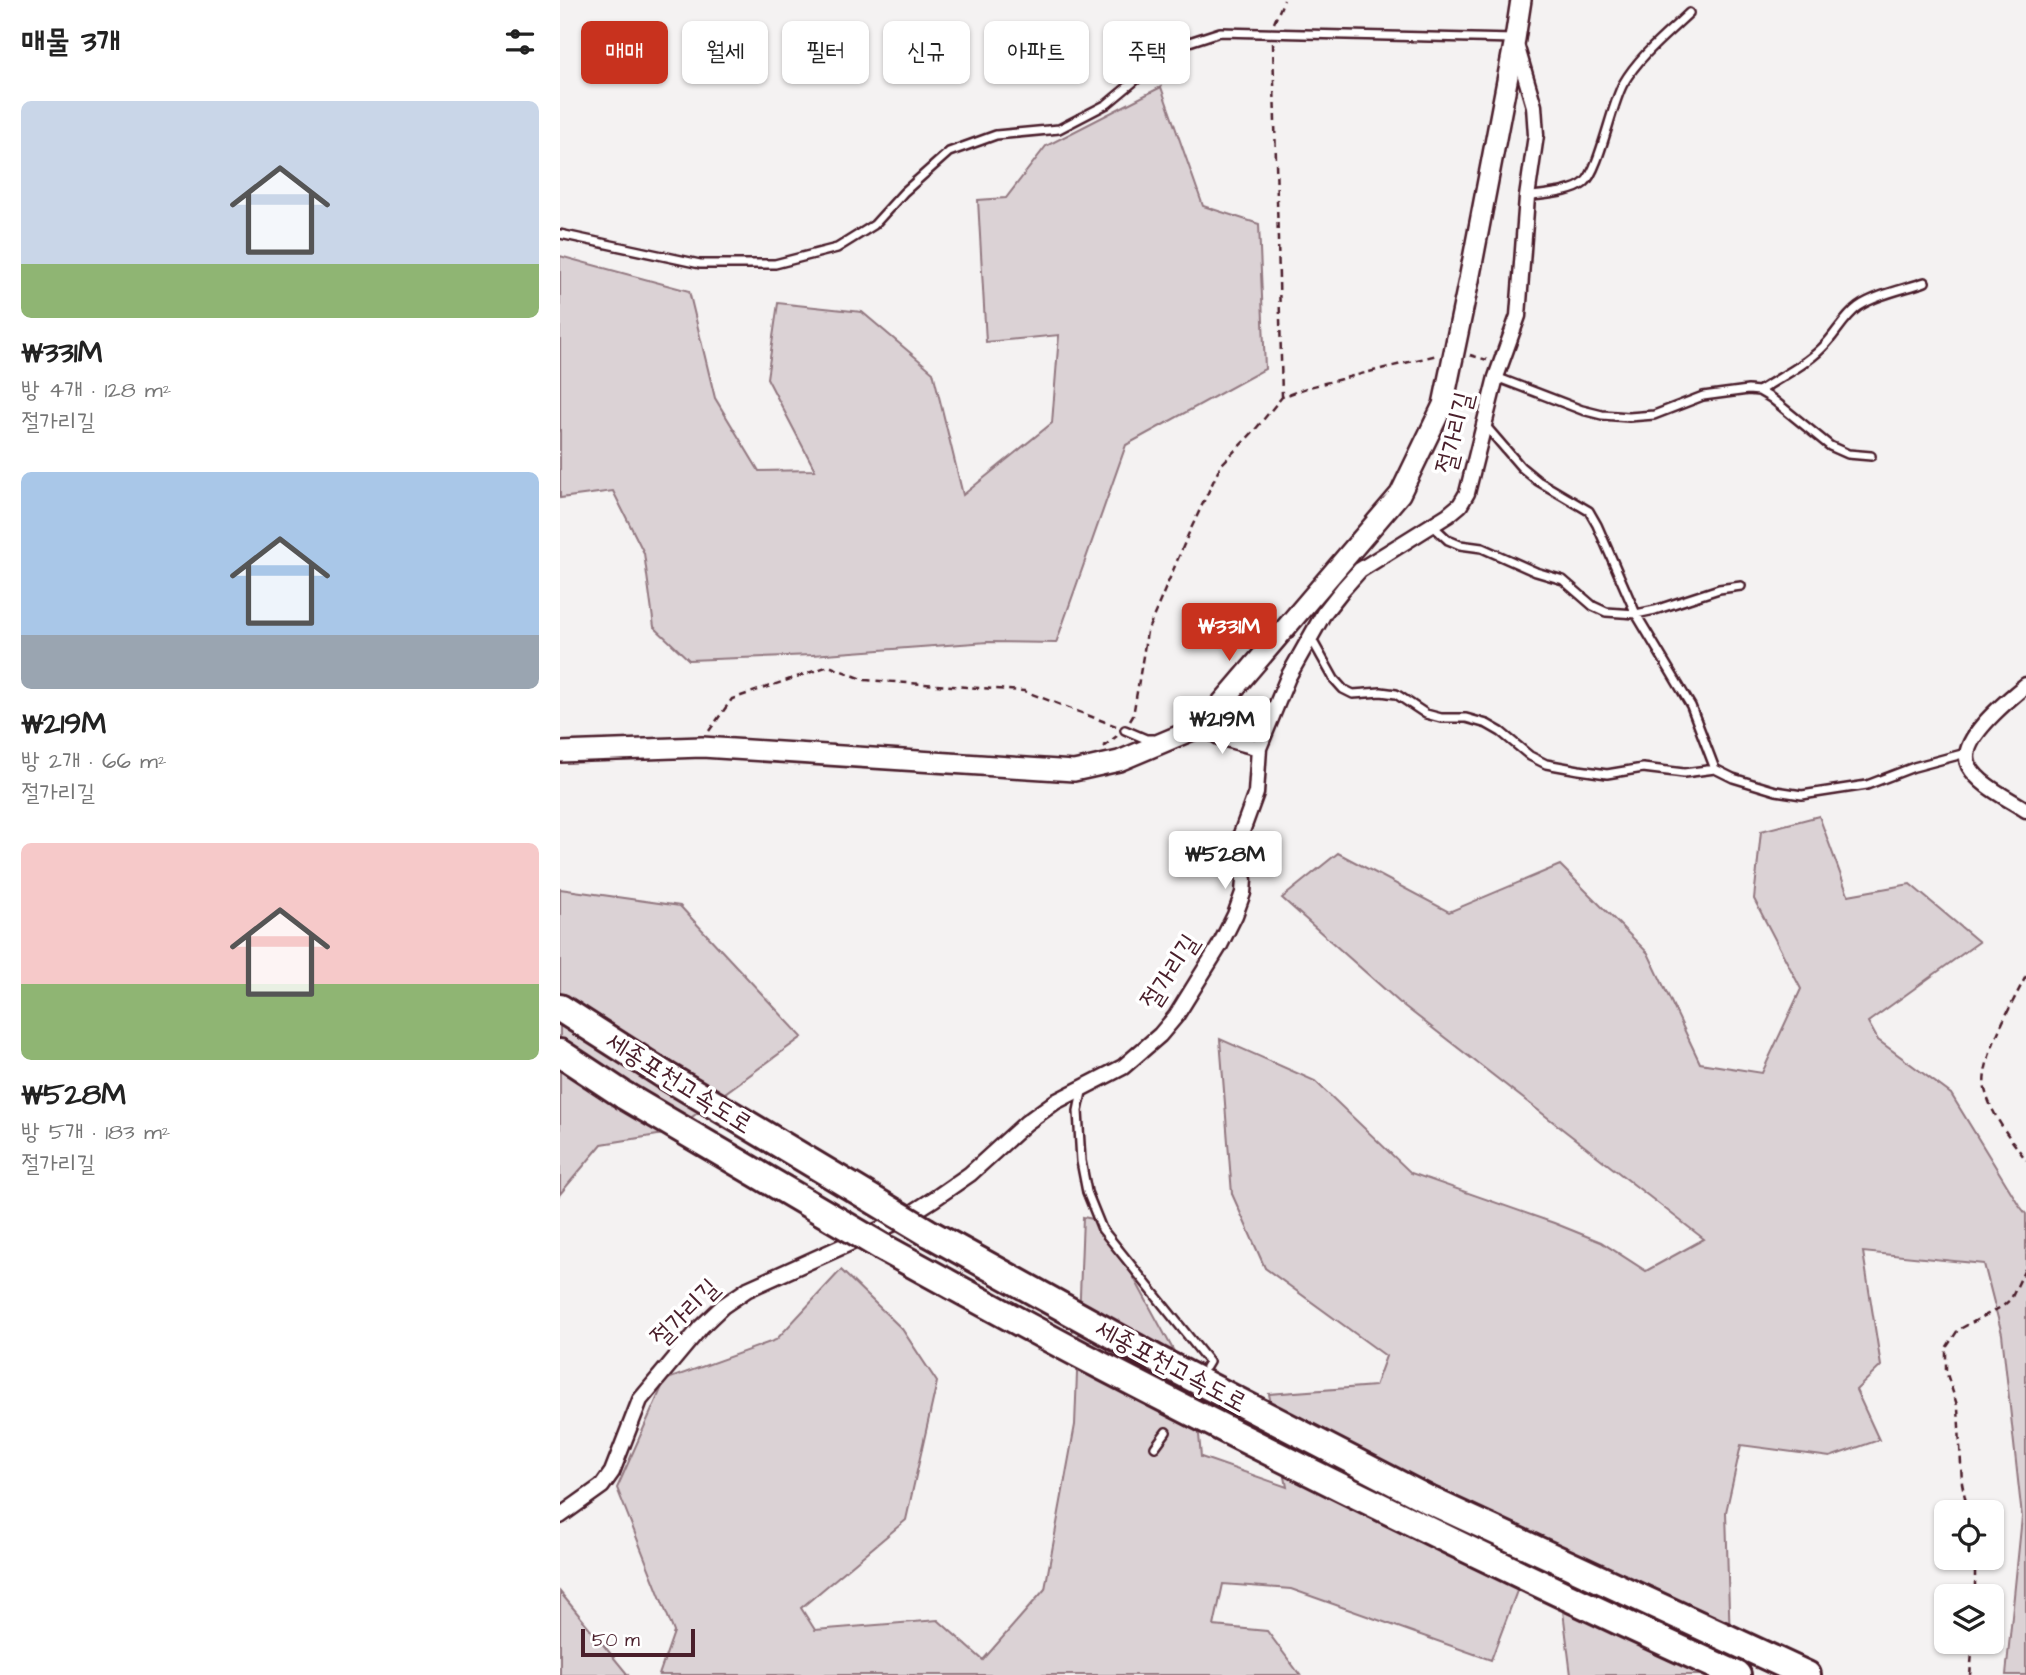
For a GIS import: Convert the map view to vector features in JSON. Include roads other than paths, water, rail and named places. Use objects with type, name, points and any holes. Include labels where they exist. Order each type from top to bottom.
[{"type":"highway","name":"세종포천고속도로","points":[[560,1008],[663,1074],[927,1232],[1160,1361],[1429,1500],[1807,1675]]},
{"type":"highway","name":"세종포천고속도로","points":[[560,1053],[625,1096],[882,1247],[1098,1364],[1458,1545],[1737,1675]]},
{"type":"street","name":"절가리길","points":[[560,1516],[601,1486],[612,1472],[640,1400],[723,1306],[748,1289],[901,1220],[934,1199],[970,1174],[1026,1123],[1055,1102],[1123,1067],[1160,1035],[1176,1016],[1220,945],[1243,893],[1244,880],[1237,845],[1256,793],[1259,748],[1288,677],[1324,613],[1360,570],[1433,526],[1460,505],[1467,493],[1483,423],[1518,316],[1527,197],[1536,135],[1534,106],[1515,39],[1521,0]]},
{"type":"street","points":[[560,752],[702,747],[1074,771],[1119,761],[1202,726],[1399,494],[1443,405],[1515,39]]},
{"type":"street","points":[[2026,685],[2008,700],[1972,739],[1966,753],[1968,765],[1977,776],[2026,810]]},
{"type":"street","points":[[1202,726],[1219,737],[1259,748]]},
{"type":"lane","points":[[1527,197],[1574,189],[1585,183],[1594,170],[1612,108],[1622,86],[1634,67],[1689,13]]},
{"type":"lane","points":[[560,234],[700,264],[775,264],[837,248],[874,225],[904,192],[949,152],[996,135],[1059,129],[1107,104],[1167,54],[1186,43],[1220,32],[1515,39]]},
{"type":"lane","points":[[1759,391],[1818,352],[1858,307],[1925,282]]},
{"type":"lane","points":[[1498,371],[1582,410],[1602,415],[1654,415],[1703,396],[1759,391],[1772,398],[1830,446],[1847,454],[1871,456]]},
{"type":"lane","points":[[1483,423],[1521,467],[1538,481],[1588,511],[1597,525],[1636,614],[1691,706],[1715,769]]},
{"type":"lane","points":[[1433,526],[1448,540],[1460,545],[1482,548],[1536,572],[1563,580],[1593,606],[1606,612],[1636,614],[1719,589],[1741,586]]},
{"type":"lane","points":[[1311,637],[1334,679],[1353,694],[1396,694],[1426,714],[1441,718],[1466,718],[1487,724],[1502,732],[1530,756],[1546,764],[1607,774],[1643,768],[1684,773],[1715,769],[1765,788],[1802,795],[1867,785],[1966,753]]},
{"type":"lane","points":[[1125,730],[1146,739],[1171,739]]},
{"type":"lane","points":[[1083,1087],[1079,1111],[1081,1161],[1087,1192],[1102,1229],[1209,1362],[1206,1367]]},
{"type":"lane","points":[[1155,1447],[1166,1432]]}]
